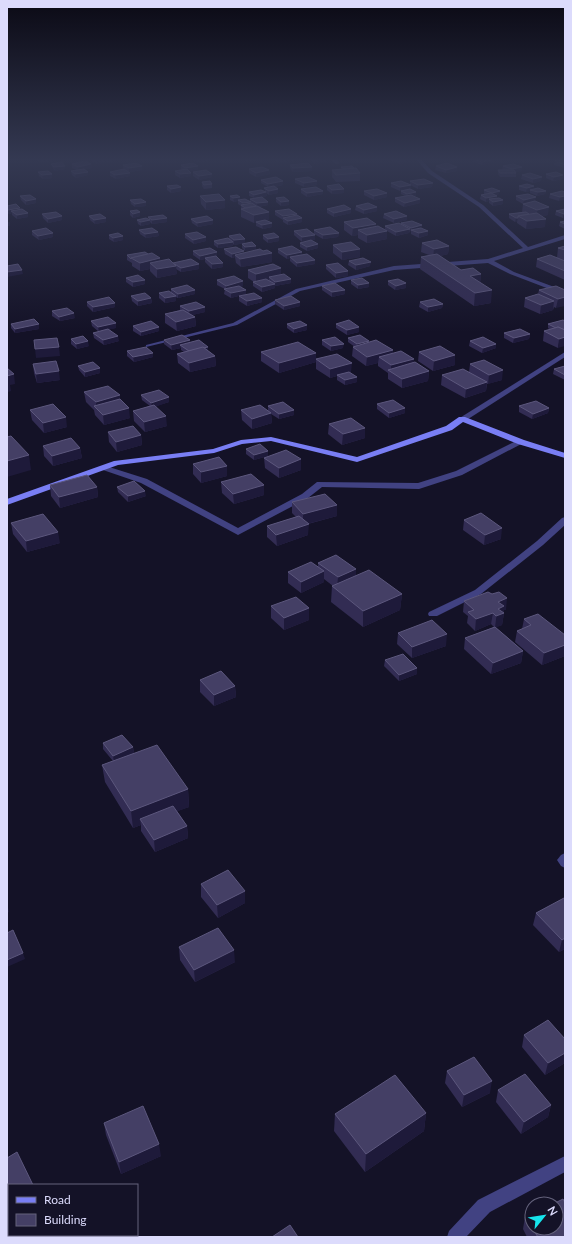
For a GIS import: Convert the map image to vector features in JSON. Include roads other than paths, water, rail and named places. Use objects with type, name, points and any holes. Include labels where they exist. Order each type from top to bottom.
[{"type":"main road","points":[[7,502],[111,465],[128,461],[214,451],[241,442],[271,439],[357,460],[449,428],[462,419],[521,442],[565,456]]},
{"type":"street","points":[[492,216],[526,248]]},
{"type":"street","points":[[148,346],[236,324],[298,290],[394,268],[489,261],[526,248],[565,237]]},
{"type":"street","points":[[489,261],[512,273],[565,293]]},
{"type":"street","points":[[462,419],[565,354]]},
{"type":"street","points":[[106,468],[144,481],[238,532],[305,496],[320,484],[419,486],[459,473],[521,442]]},
{"type":"street","points":[[433,614],[478,592],[540,543],[565,520]]},
{"type":"street","points":[[565,858],[562,860],[565,863]]},
{"type":"street","points":[[455,1237],[484,1206],[565,1164]]}]
